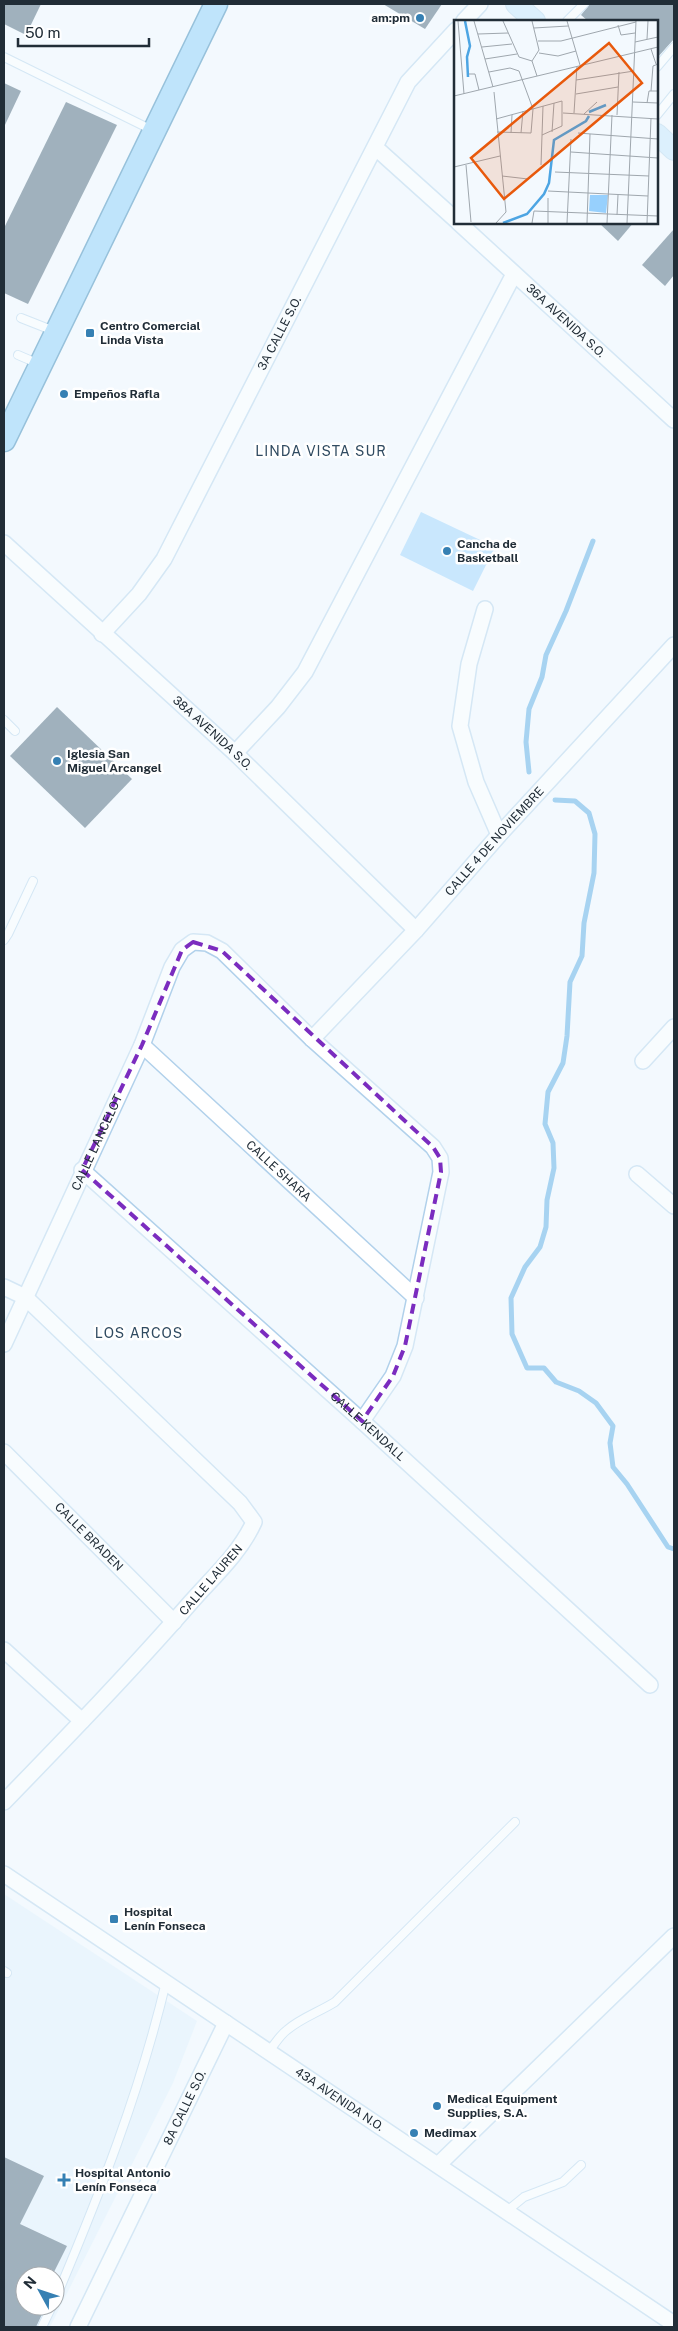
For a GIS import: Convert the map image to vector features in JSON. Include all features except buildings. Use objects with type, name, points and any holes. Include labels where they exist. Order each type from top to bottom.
[{"type":"main road","points":[[4,440],[216,4]]},
{"type":"main road","points":[[516,4],[534,20]]},
{"type":"main road","points":[[658,135],[674,150]]},
{"type":"street","points":[[465,20],[480,4]]},
{"type":"street","name":"3A CALLE S.O.","points":[[102,634],[139,594],[164,560],[376,148],[408,82],[454,32]]},
{"type":"street","name":"36A AVENIDA S.O.","points":[[376,148],[454,218]]},
{"type":"street","name":"36A AVENIDA S.O.","points":[[460,224],[674,420]]},
{"type":"street","points":[[234,753],[278,707],[305,672],[514,274]]},
{"type":"street","name":"38A AVENIDA S.O.","points":[[4,543],[234,753],[416,930]]},
{"type":"street","points":[[485,609],[470,664],[460,726],[476,782],[499,835]]},
{"type":"street","name":"CALLE 4 DE NOVIEMBRE","points":[[312,1038],[416,930],[499,835],[674,644]]},
{"type":"street","name":"CALLE LANCELOT","points":[[4,1344],[82,1170],[142,1045],[172,967],[182,950],[193,942],[207,943],[222,950],[312,1038]]},
{"type":"street","points":[[643,1061],[674,1027]]},
{"type":"street","points":[[312,1038],[433,1147],[440,1158],[441,1172],[405,1346],[393,1376],[362,1421]]},
{"type":"street","name":"CALLE SHARA","points":[[142,1045],[416,1298]]},
{"type":"street","name":"CALLE KENDALL","points":[[82,1170],[362,1421],[650,1685]]},
{"type":"street","points":[[636,1174],[674,1206]]},
{"type":"street","points":[[4,1287],[25,1297]]},
{"type":"street","name":"CALLE LAUREN","points":[[4,1802],[174,1622],[246,1540],[254,1522],[240,1503],[25,1297]]},
{"type":"street","name":"CALLE BRADEN","points":[[4,1452],[174,1622]]},
{"type":"street","points":[[4,1650],[82,1721]]},
{"type":"street","name":"43A AVENIDA N.O.","points":[[4,1874],[674,2324]]},
{"type":"street","points":[[438,2165],[674,1936]]},
{"type":"street","name":"8A CALLE S.O.","points":[[78,2327],[226,2023]]},
{"type":"lane","points":[[568,20],[584,4]]},
{"type":"lane","points":[[658,66],[674,47]]},
{"type":"lane","points":[[4,57],[154,131]]},
{"type":"lane","points":[[658,113],[674,94]]},
{"type":"lane","points":[[21,318],[56,332]]},
{"type":"lane","points":[[18,355],[40,365]]},
{"type":"lane","points":[[4,720],[15,731]]},
{"type":"lane","points":[[4,940],[33,881]]},
{"type":"lane","points":[[269,2051],[285,2031],[299,2020],[318,2013],[335,2002],[515,1822]]},
{"type":"lane","points":[[65,2275],[114,2154],[153,2036],[166,1982]]},
{"type":"lane","points":[[507,2211],[524,2197],[563,2182],[581,2164]]},
{"type":"highlighted area","points":[[193,942],[222,951],[433,1147],[440,1158],[441,1172],[405,1346],[393,1376],[362,1421],[82,1170],[142,1045],[182,950]]},
{"type":"shaded area","name":"Cancha de Basketball","points":[[421,512],[495,547],[473,591],[400,555]]},
{"type":"shaded area","name":"Hospital Antonio Lenín Fonseca","points":[[4,1894],[197,2021],[173,2083],[65,2297],[65,2266],[15,2266],[15,2316],[56,2316],[50,2327],[4,2327]]},
{"type":"waterway","points":[[529,772],[526,742],[529,709],[542,677],[546,655],[566,611],[593,541]]},
{"type":"waterway","points":[[555,800],[575,801],[589,813],[595,834],[594,873],[584,923],[582,956],[570,982],[567,1036],[563,1063],[548,1092],[545,1124],[553,1143],[554,1168],[547,1200],[546,1227],[540,1247],[525,1267],[511,1298],[512,1334],[527,1368],[544,1368],[556,1382],[579,1391],[596,1403],[613,1426],[610,1443],[613,1467],[627,1484],[668,1547],[674,1549]]},
{"type":"place","name":"am:pm","points":[[420,18]]},
{"type":"place","name":"Centro Comercial Linda Vista","points":[[90,333]]},
{"type":"place","name":"Empeños Rafla","points":[[64,394]]},
{"type":"place","name":"Cancha de Basketball","points":[[447,551]]},
{"type":"place","name":"Iglesia San Miguel Arcangel","points":[[57,761]]},
{"type":"place","name":"Hospital Lenín Fonseca","points":[[114,1919]]},
{"type":"place","name":"Medical Equipment Supplies, S.A.","points":[[437,2106]]},
{"type":"place","name":"Medimax","points":[[414,2133]]},
{"type":"place","name":"Hospital Antonio Lenín Fonseca","points":[[64,2180]]},
{"type":"district","name":"LINDA VISTA SUR","points":[[321,451]]},
{"type":"district","name":"LOS ARCOS","points":[[139,1333]]}]
